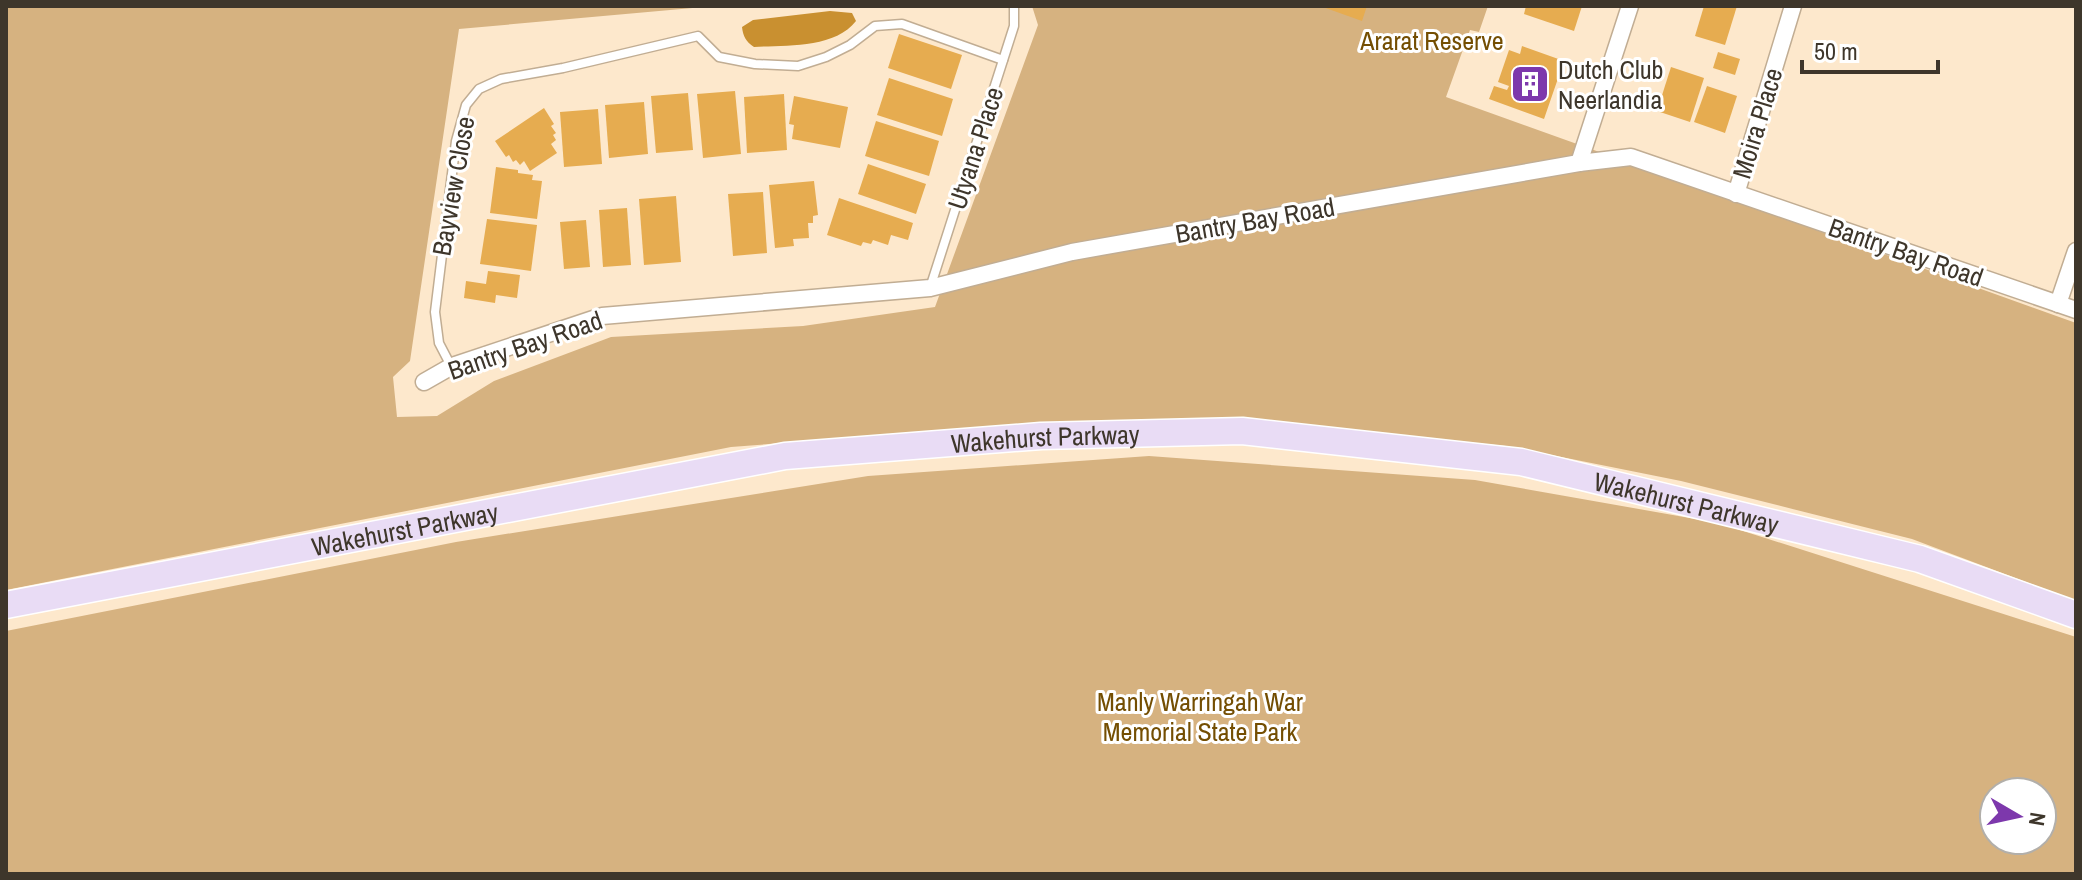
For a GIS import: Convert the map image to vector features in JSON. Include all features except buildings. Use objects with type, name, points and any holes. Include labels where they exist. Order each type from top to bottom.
[{"type":"main road","name":"Wakehurst Parkway","points":[[6,605],[785,456],[1041,436],[1242,431],[1521,462],[1920,559],[2076,615]]},
{"type":"street","points":[[1579,163],[1630,6]]},
{"type":"street","name":"Moira Place","points":[[1736,194],[1793,6]]},
{"type":"street","name":"Bantry Bay Road","points":[[424,382],[452,366],[602,316],[930,288],[1072,252],[1579,163],[1631,157],[2076,310]]},
{"type":"street","points":[[2058,304],[2076,251]]},
{"type":"lane","name":"Utyana Place","points":[[930,288],[1014,26],[1014,6]]},
{"type":"lane","name":"Bayview Close","points":[[452,366],[439,343],[435,312],[456,141],[466,105],[479,89],[501,79],[563,68],[698,36],[719,57],[755,64],[798,66],[838,51],[875,26],[902,24],[1003,60]]},
{"type":"green space","name":"Ararat Reserve","points":[[6,6],[715,6],[459,29],[410,361],[393,377],[397,417],[437,416],[494,381],[611,337],[803,326],[935,307],[1038,25],[1032,6],[1488,6],[1479,32],[1470,30],[1446,97],[2076,323],[2076,601],[1912,539],[1681,481],[1506,446],[1232,420],[1011,425],[731,447],[6,590]]},
{"type":"green space","name":"Manly Warringah War Memorial State Park","points":[[1149,456],[1475,480],[1718,523],[2076,637],[2076,874],[6,874],[6,631],[456,542],[868,476]]},
{"type":"shaded area","points":[[830,11],[852,13],[856,21],[835,37],[809,44],[754,47],[743,33],[742,27],[753,20]]},
{"type":"place","name":"Dutch Club Neerlandia","points":[[1530,84]]}]
